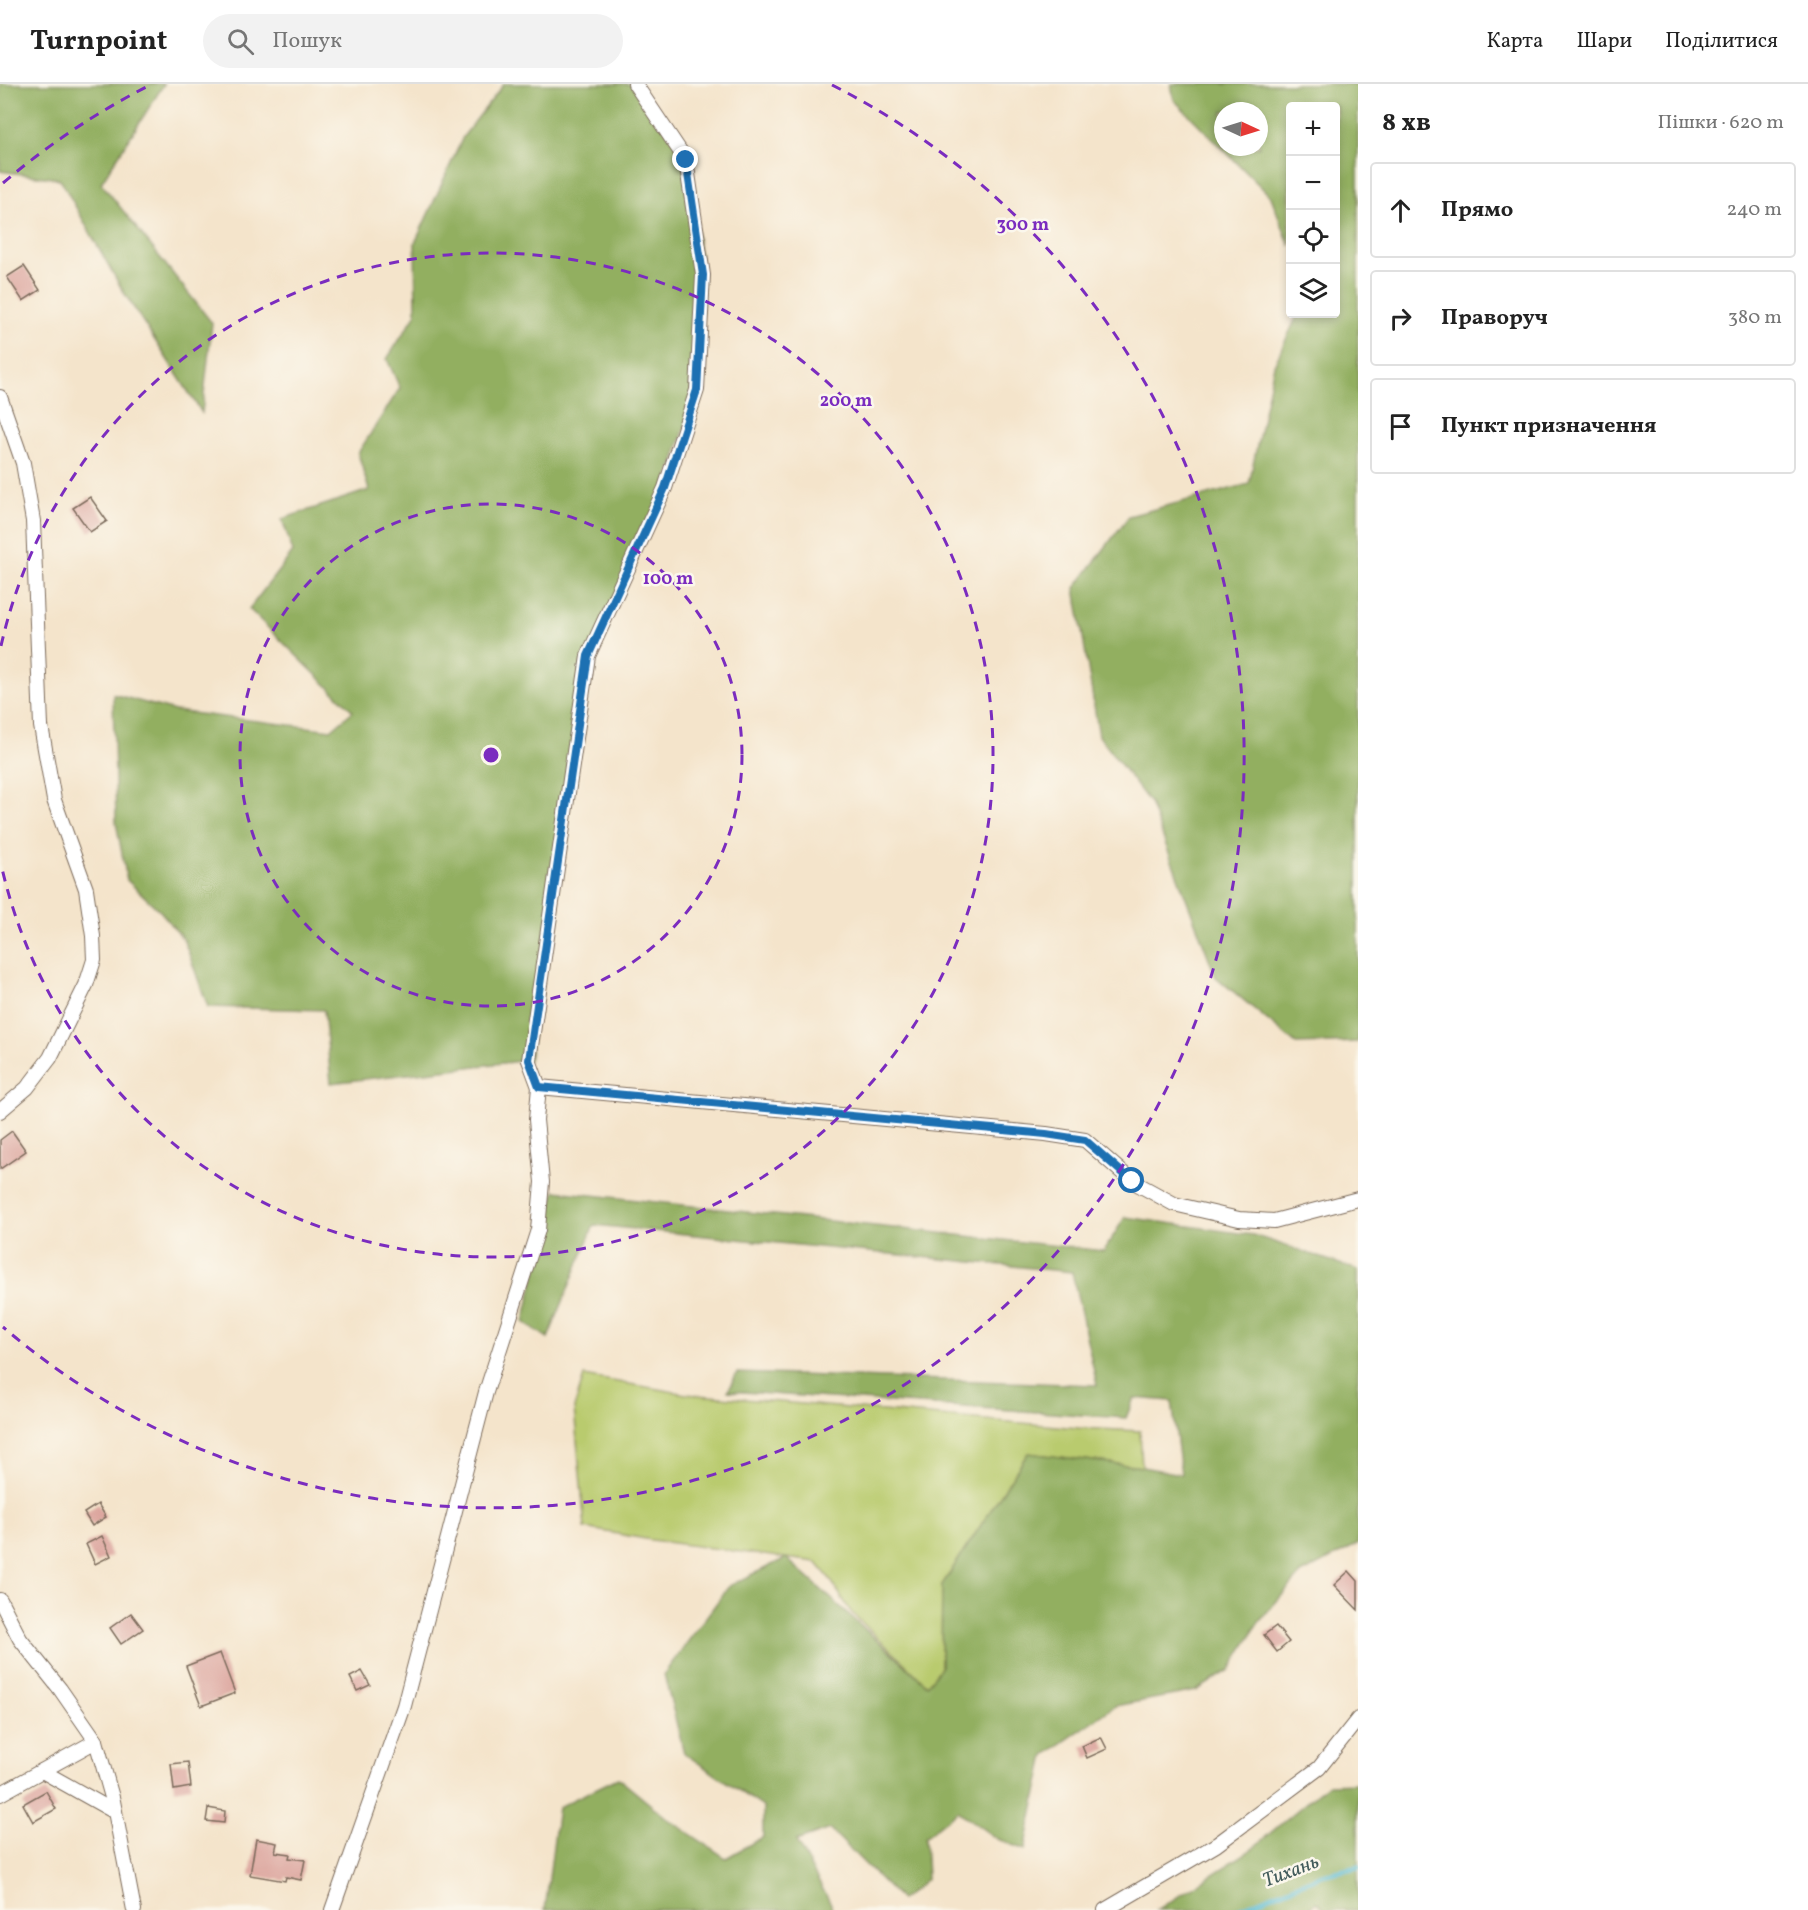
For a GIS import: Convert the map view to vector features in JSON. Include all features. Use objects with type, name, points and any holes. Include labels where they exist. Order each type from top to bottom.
[{"type":"street","points":[[332,1910],[404,1706],[486,1392],[538,1230],[542,1182],[536,1120],[539,1087],[529,1060],[588,656],[665,488],[697,390],[703,275],[686,160],[635,84]]},
{"type":"street","points":[[0,397],[23,463],[33,521],[41,726],[54,800],[86,889],[94,960],[86,986],[50,1058],[27,1088],[0,1111]]},
{"type":"street","points":[[539,1087],[1046,1134],[1085,1140],[1132,1181],[1174,1204],[1239,1219],[1274,1221],[1358,1199]]},
{"type":"street","points":[[0,1600],[21,1639],[60,1689],[96,1741],[115,1812],[134,1910]]},
{"type":"street","points":[[1105,1910],[1216,1845],[1319,1768],[1358,1719]]},
{"type":"street","points":[[0,1794],[96,1741]]},
{"type":"street","points":[[42,1771],[115,1812]]},
{"type":"green space","points":[[0,84],[164,84],[101,183],[212,323],[202,413],[123,291],[60,179],[0,171]]},
{"type":"green space","points":[[504,84],[635,84],[686,160],[703,275],[697,390],[665,488],[588,656],[529,1060],[331,1083],[324,1010],[208,1007],[184,940],[161,912],[127,880],[116,822],[113,694],[175,711],[331,730],[353,711],[249,609],[293,552],[282,519],[369,490],[358,453],[400,388],[387,359],[416,314],[415,243],[463,137]]},
{"type":"green space","points":[[1171,84],[1358,84],[1358,1042],[1296,1044],[1216,977],[1150,803],[1099,736],[1075,588],[1129,516],[1249,484],[1274,365],[1296,318],[1340,318],[1340,102],[1286,102],[1286,236],[1271,197],[1230,156],[1268,156],[1268,102],[1214,102],[1214,140],[1174,100]]},
{"type":"green space","points":[[555,1191],[1104,1251],[1125,1217],[1253,1235],[1358,1270],[1358,1544],[1301,1574],[1260,1620],[1230,1670],[1196,1691],[1115,1706],[1045,1755],[1025,1850],[997,1839],[958,1811],[925,1837],[927,1879],[901,1900],[830,1829],[796,1841],[831,1904],[832,1910],[545,1910],[558,1807],[618,1778],[668,1819],[726,1858],[763,1837],[763,1807],[684,1753],[664,1674],[729,1586],[786,1558],[927,1685],[941,1668],[942,1585],[1028,1453],[1181,1474],[1172,1401],[1134,1398],[1126,1418],[728,1391],[737,1373],[1097,1385],[1072,1272],[594,1225],[548,1338],[524,1322]]},
{"type":"green space","points":[[584,1376],[686,1394],[1079,1428],[1140,1431],[1142,1467],[1028,1453],[942,1585],[941,1668],[927,1685],[851,1612],[816,1562],[651,1540],[585,1528],[574,1408]]},
{"type":"green space","points":[[1358,1783],[1358,1910],[1324,1910],[1318,1902],[1305,1910],[1157,1910],[1248,1852],[1328,1784]]},
{"type":"building","points":[[24,266],[40,290],[23,301],[7,277]]},
{"type":"building","points":[[90,497],[107,521],[90,532],[73,508]]},
{"type":"building","points":[[12,1131],[26,1151],[0,1169],[0,1140]]},
{"type":"building","points":[[98,1504],[106,1517],[92,1526],[84,1513]]},
{"type":"building","points":[[102,1536],[111,1556],[95,1564],[86,1544]]},
{"type":"building","points":[[1349,1571],[1358,1581],[1358,1610],[1334,1585]]},
{"type":"building","points":[[131,1613],[143,1629],[121,1644],[110,1628]]},
{"type":"building","points":[[1276,1626],[1289,1642],[1277,1652],[1264,1635]]},
{"type":"building","points":[[220,1653],[235,1693],[201,1706],[186,1666]]},
{"type":"building","points":[[362,1671],[370,1685],[357,1691],[350,1677]]},
{"type":"building","points":[[1101,1737],[1107,1749],[1087,1758],[1082,1746]]},
{"type":"building","points":[[188,1762],[191,1787],[174,1790],[171,1764]]},
{"type":"building","points":[[46,1791],[56,1809],[33,1822],[23,1804]]},
{"type":"building","points":[[208,1808],[225,1811],[224,1823],[206,1821]]},
{"type":"building","points":[[256,1839],[277,1843],[275,1852],[290,1854],[289,1858],[305,1860],[301,1880],[286,1877],[285,1881],[250,1875]]},
{"type":"waterway","name":"Тихань","points":[[1236,1910],[1322,1875],[1358,1867]]},
{"type":"route","points":[[686,160],[703,275],[697,390],[665,488],[588,656],[529,1060],[539,1087],[1046,1134],[1085,1140],[1132,1181]]}]
